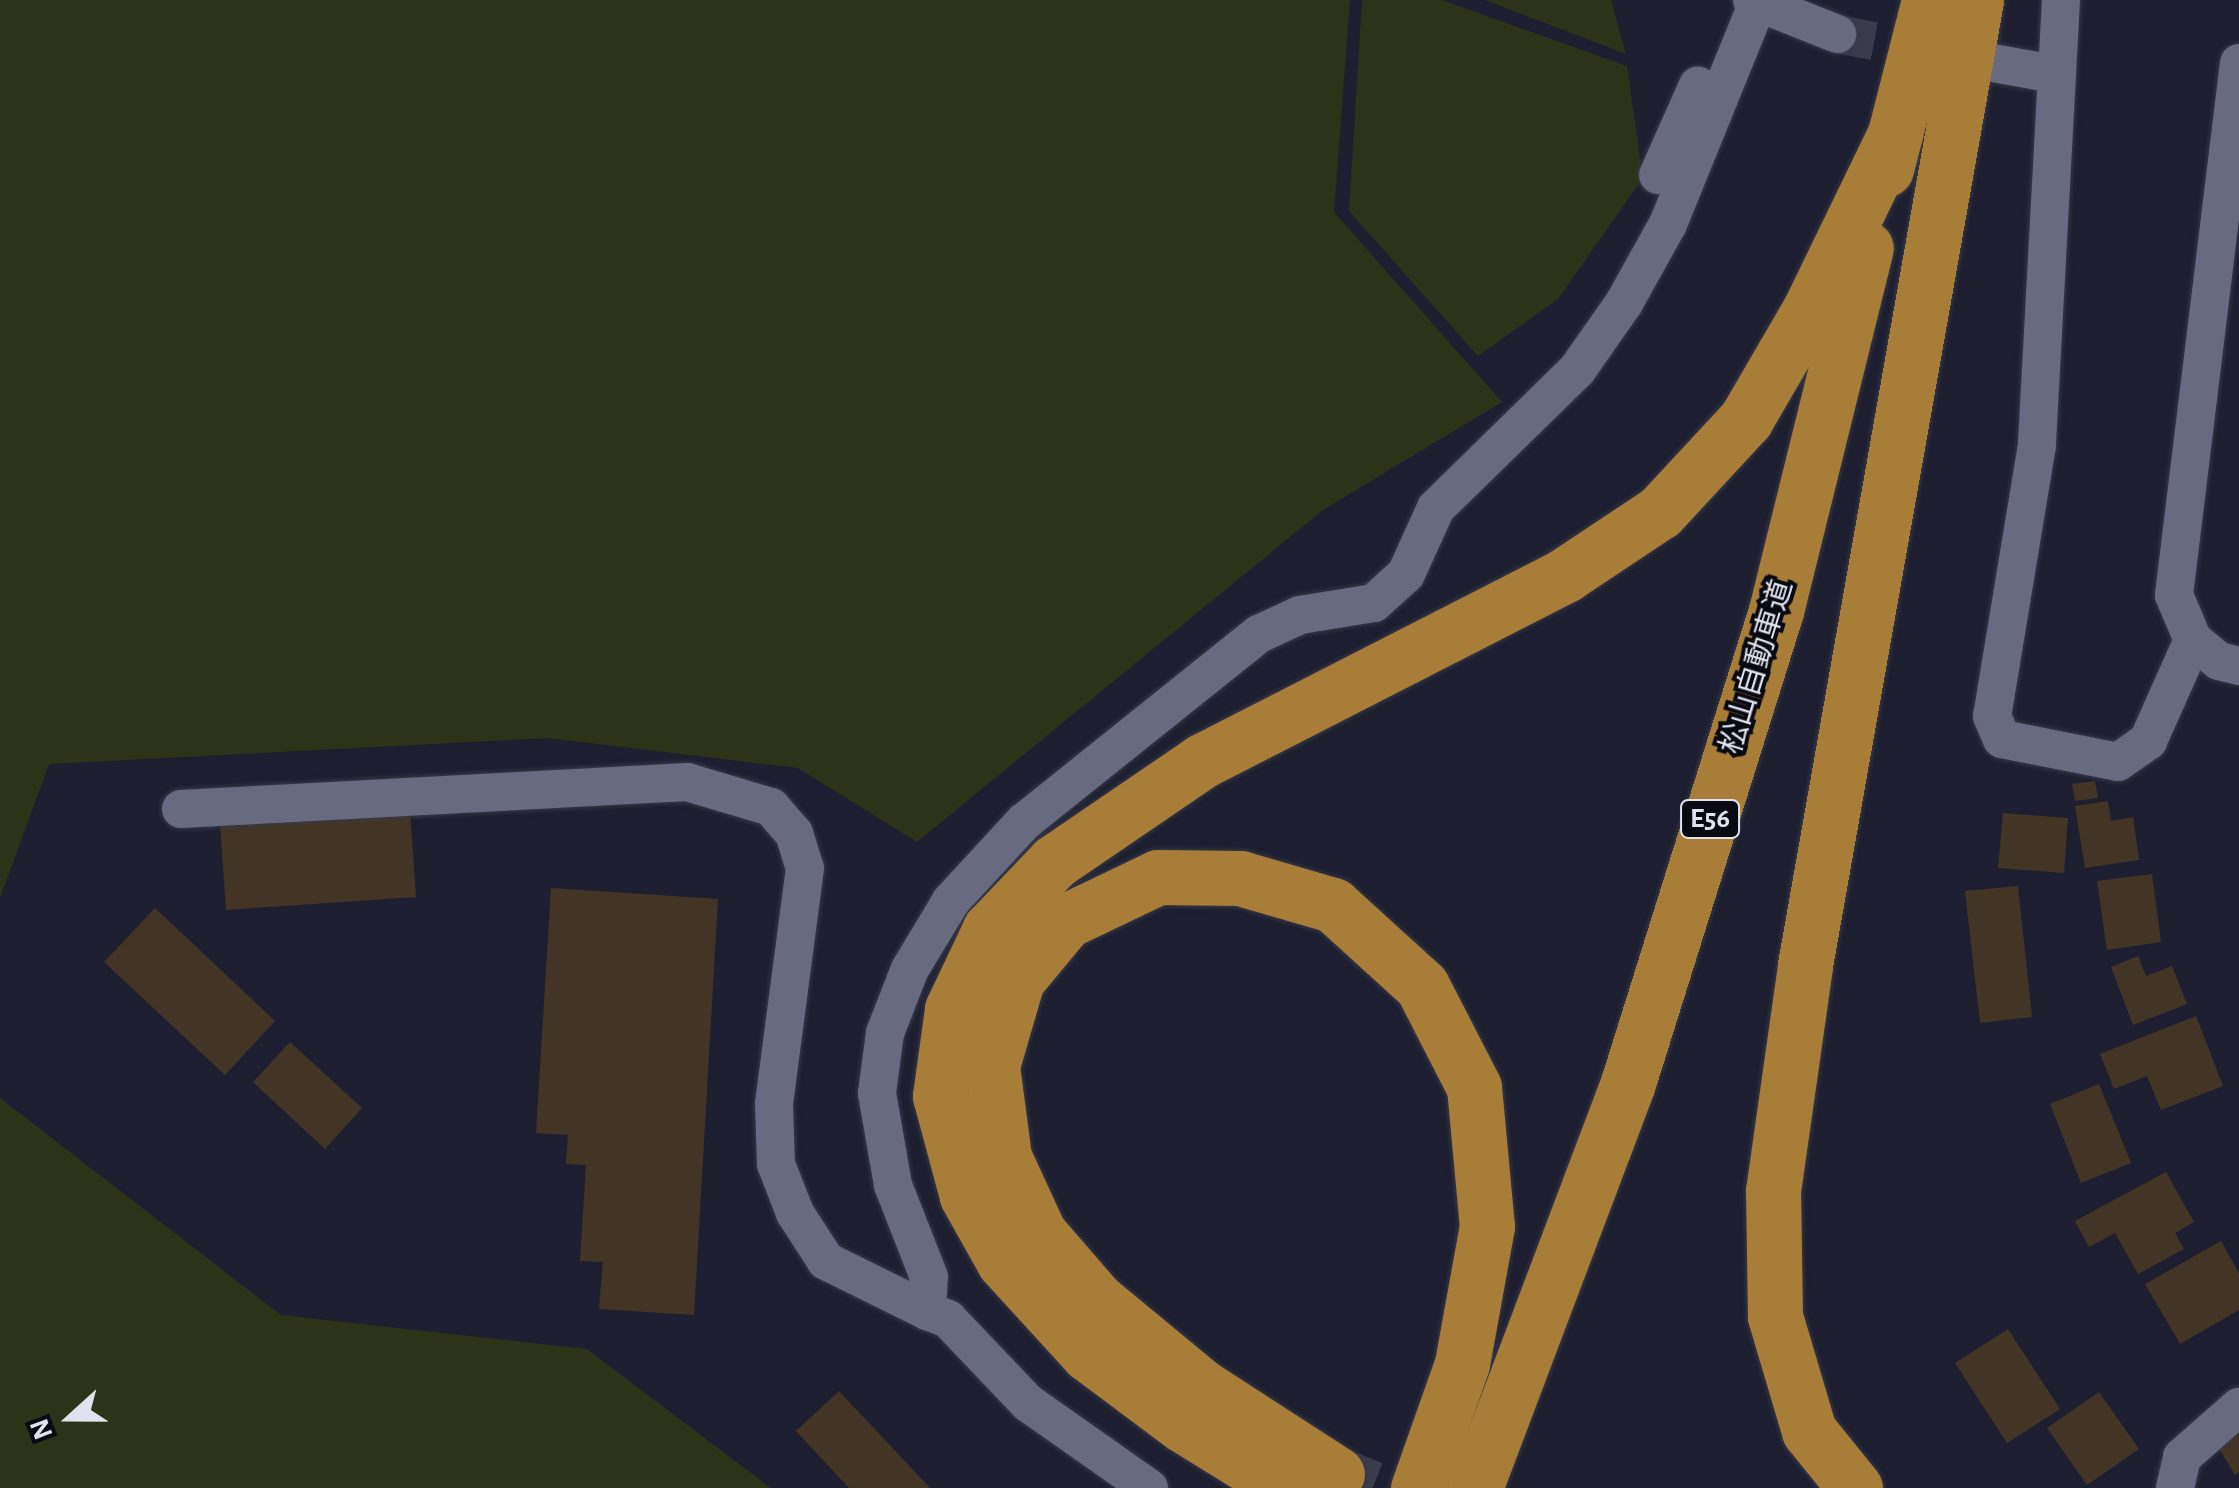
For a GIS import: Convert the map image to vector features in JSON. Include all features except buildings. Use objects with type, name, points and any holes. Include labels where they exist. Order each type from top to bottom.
[{"type":"highway","name":"松山自動車道","points":[[1475,1488],[1628,1083],[1776,610],[1929,0]]},
{"type":"highway","points":[[1856,1488],[1809,1431],[1775,1316],[1773,1191],[1805,964],[1976,0]]},
{"type":"highway","points":[[1285,1488],[1183,1426],[1088,1354],[1004,1262],[966,1196],[940,1096],[952,1010],[990,928],[1054,862],[1202,761],[1565,575],[1660,512],[1746,419],[1810,309],[1895,134]]},
{"type":"highway","points":[[1338,1474],[1200,1386],[1097,1300],[1039,1233],[1004,1157],[992,1066],[1018,980],[1066,921],[1158,877],[1240,878],[1333,905],[1422,986],[1474,1088],[1487,1226],[1462,1364],[1418,1488]]},
{"type":"street","points":[[1751,0],[1836,34]]},
{"type":"street","points":[[1658,176],[1751,0]]},
{"type":"street","points":[[926,1310],[929,1278],[893,1184],[878,1093],[885,1033],[910,969],[951,901],[1024,822],[1259,634],[1300,615],[1374,603],[1406,574],[1436,508],[1576,370],[1624,304],[1668,224],[1751,0]]},
{"type":"street","points":[[2061,0],[2054,74],[2037,445],[1992,716],[2002,739],[2118,762],[2148,741],[2193,640]]},
{"type":"street","points":[[1993,63],[2054,74]]},
{"type":"street","points":[[2239,63],[2174,594],[2193,640],[2219,661],[2239,666]]},
{"type":"street","points":[[181,809],[687,782],[771,807],[794,833],[806,880],[774,1104],[776,1164],[795,1213],[826,1261],[873,1290],[948,1320],[1028,1403],[1149,1488]]},
{"type":"street","points":[[2175,1488],[2182,1456],[2239,1406]]},
{"type":"green space","points":[[0,0],[1350,0],[1334,212],[1502,402],[1323,510],[917,842],[798,768],[548,738],[49,764],[0,898]]},
{"type":"green space","points":[[1362,0],[1442,0],[1627,66],[1643,178],[1558,299],[1478,356],[1349,211]]},
{"type":"green space","points":[[1485,0],[1611,0],[1626,54]]},
{"type":"green space","points":[[0,1098],[281,1315],[587,1349],[771,1488],[0,1488]]},
{"type":"tunnel","points":[[1837,34],[1937,53]]},
{"type":"tunnel","points":[[1337,1474],[1372,1488]]}]
